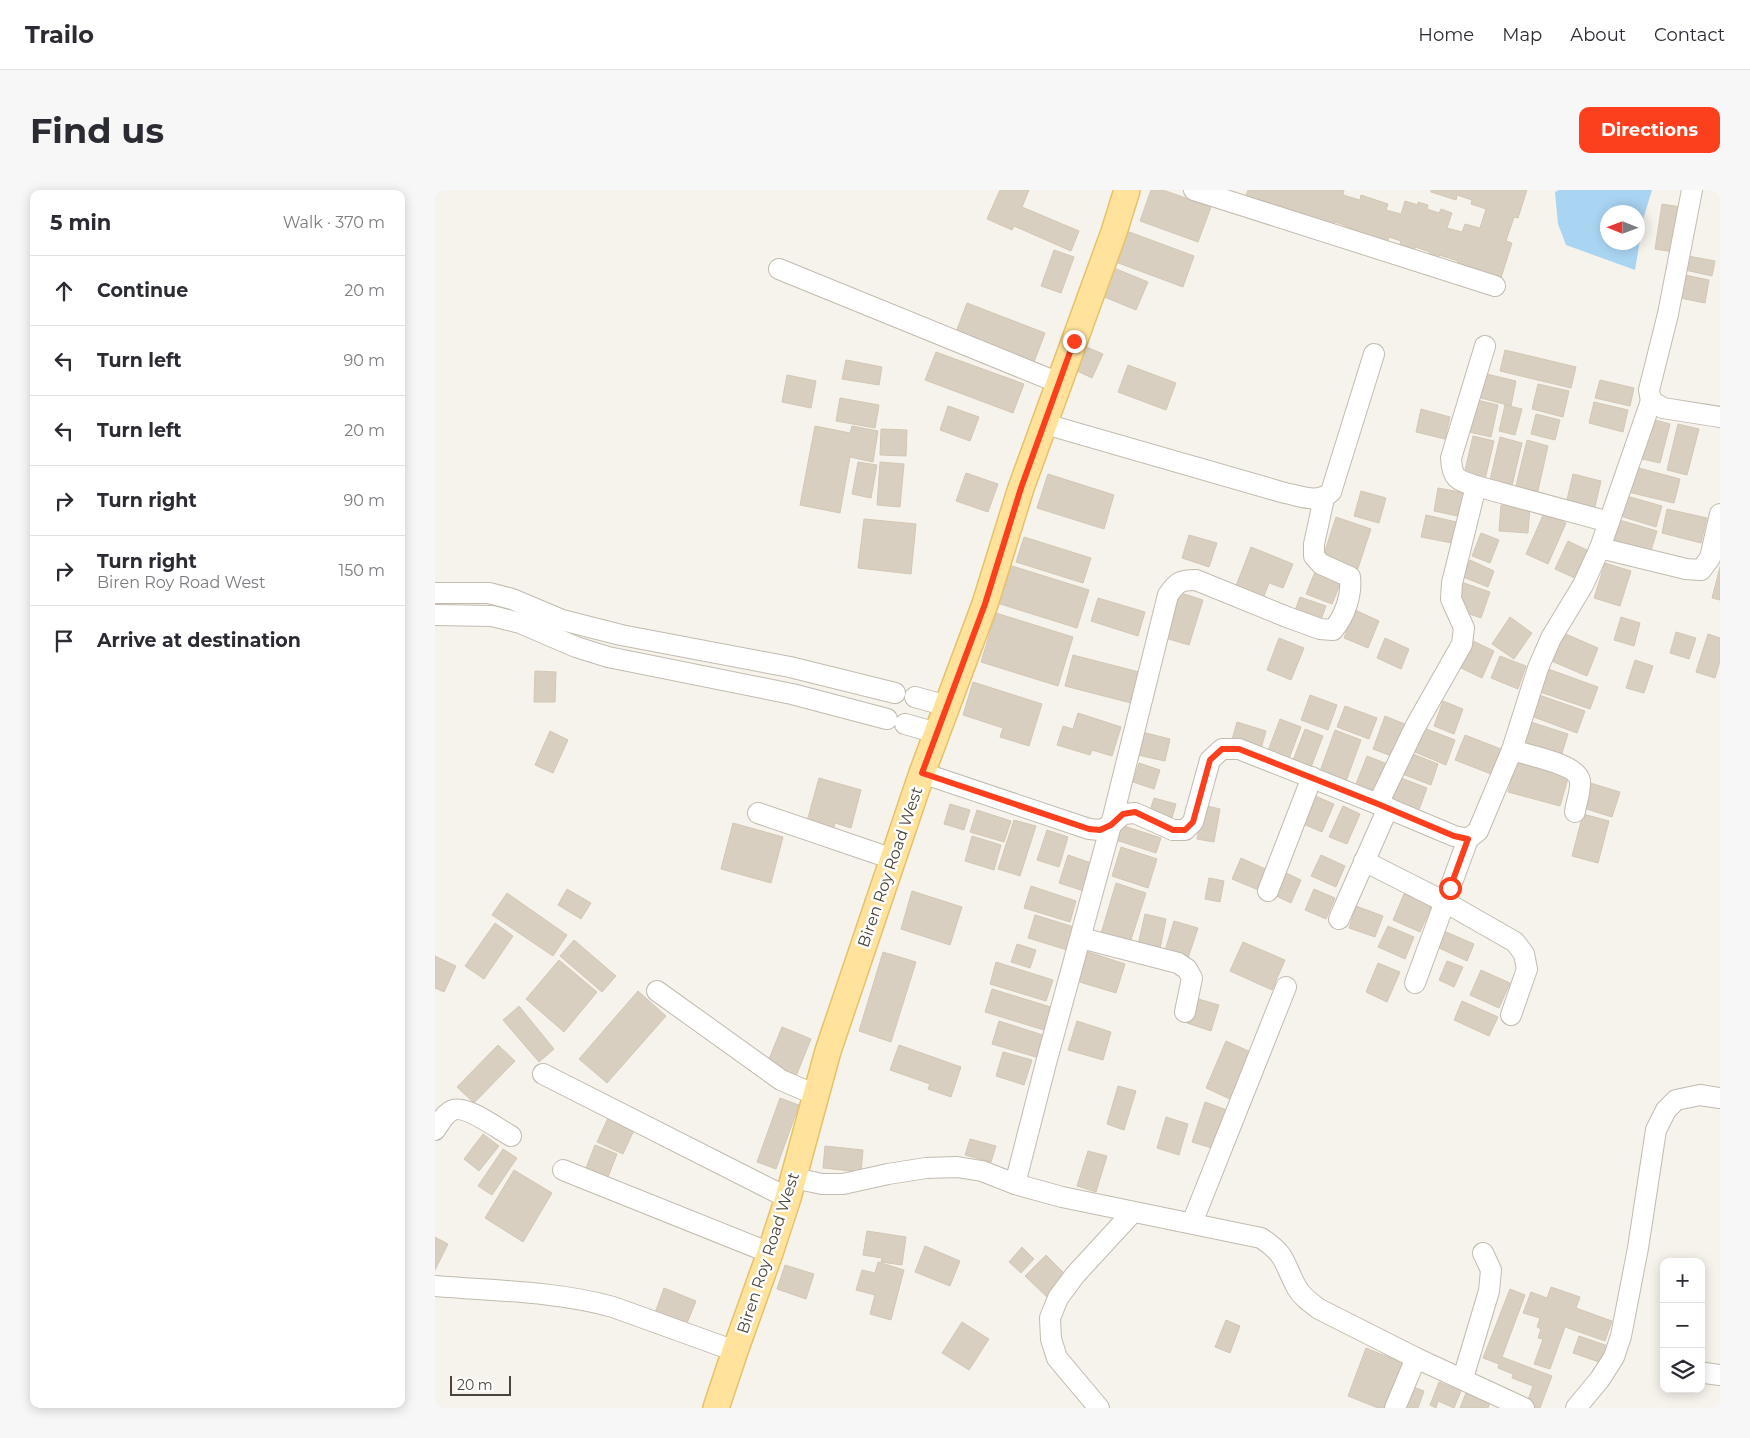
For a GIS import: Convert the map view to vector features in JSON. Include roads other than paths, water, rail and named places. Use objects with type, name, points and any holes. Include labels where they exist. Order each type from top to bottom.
[{"type":"main road","name":"Biren Roy Road West","points":[[716,1408],[771,1253],[791,1188],[828,1050],[922,773],[985,604],[1021,488],[1127,190]]},
{"type":"street","points":[[1194,190],[1495,286]]},
{"type":"street","points":[[1415,984],[1468,839],[1478,830],[1512,750],[1538,668],[1551,638],[1583,585],[1600,548],[1651,401],[1649,390],[1668,314],[1691,190]]},
{"type":"street","points":[[779,269],[1059,383]]},
{"type":"street","points":[[1485,346],[1451,458],[1452,472],[1459,481],[1609,522]]},
{"type":"street","points":[[1045,424],[1285,493],[1315,499],[1324,498],[1331,492],[1374,354]]},
{"type":"street","points":[[1651,401],[1663,408],[1720,417]]},
{"type":"street","points":[[1339,919],[1364,861],[1383,806],[1415,727],[1462,644],[1464,628],[1451,599],[1452,583],[1476,486]]},
{"type":"street","points":[[1015,1184],[1045,1063],[1111,825],[1168,595],[1175,585],[1183,580],[1196,580],[1321,629],[1333,630],[1341,621],[1351,588],[1350,577],[1321,564],[1314,556],[1314,544],[1324,498]]},
{"type":"street","points":[[1600,548],[1686,569],[1701,570],[1710,558],[1720,514]]},
{"type":"street","points":[[435,593],[489,593],[512,599],[562,620],[603,631],[790,667],[895,693]]},
{"type":"street","points":[[435,615],[492,616],[520,623],[576,647],[608,657],[792,694],[937,733]]},
{"type":"street","points":[[915,698],[947,706]]},
{"type":"street","points":[[922,773],[1089,829],[1100,830],[1111,825],[1123,814],[1135,812],[1173,830],[1185,830],[1193,822],[1210,760],[1222,749],[1239,749],[1454,836],[1468,839]]},
{"type":"street","points":[[1512,750],[1568,767],[1576,773],[1580,781],[1575,812]]},
{"type":"street","points":[[1268,891],[1312,777]]},
{"type":"street","points":[[758,813],[893,859]]},
{"type":"street","points":[[1364,861],[1445,902],[1515,942],[1524,954],[1527,969],[1511,1015]]},
{"type":"street","points":[[1081,938],[1177,963],[1187,969],[1192,978],[1185,1012]]},
{"type":"street","points":[[1192,1223],[1286,987]]},
{"type":"street","points":[[657,992],[781,1080],[816,1095]]},
{"type":"street","points":[[543,1074],[791,1188],[822,1184],[843,1184],[926,1168],[957,1167],[982,1171],[1015,1184],[1062,1197],[1261,1238],[1274,1247],[1284,1258],[1297,1288],[1306,1300],[1319,1309],[1417,1358],[1524,1408]]},
{"type":"street","points":[[1576,1408],[1600,1379],[1614,1357],[1621,1336],[1638,1248],[1656,1130],[1666,1110],[1676,1100],[1700,1095],[1720,1098]]},
{"type":"street","points":[[435,1130],[452,1110],[460,1109],[471,1113],[511,1136]]},
{"type":"street","points":[[563,1170],[771,1253]]},
{"type":"street","points":[[1099,1408],[1057,1358],[1051,1339],[1050,1318],[1058,1298],[1075,1275],[1133,1212]]},
{"type":"street","points":[[1463,1378],[1489,1291],[1491,1270],[1483,1253]]},
{"type":"street","points":[[435,1286],[547,1295],[593,1302],[613,1307],[735,1351]]},
{"type":"street","points":[[1395,1408],[1417,1358]]},
{"type":"water","points":[[1559,190],[1652,190],[1645,213],[1645,205],[1600,205],[1600,250],[1638,250],[1635,270],[1566,245],[1558,224],[1555,192]]}]
